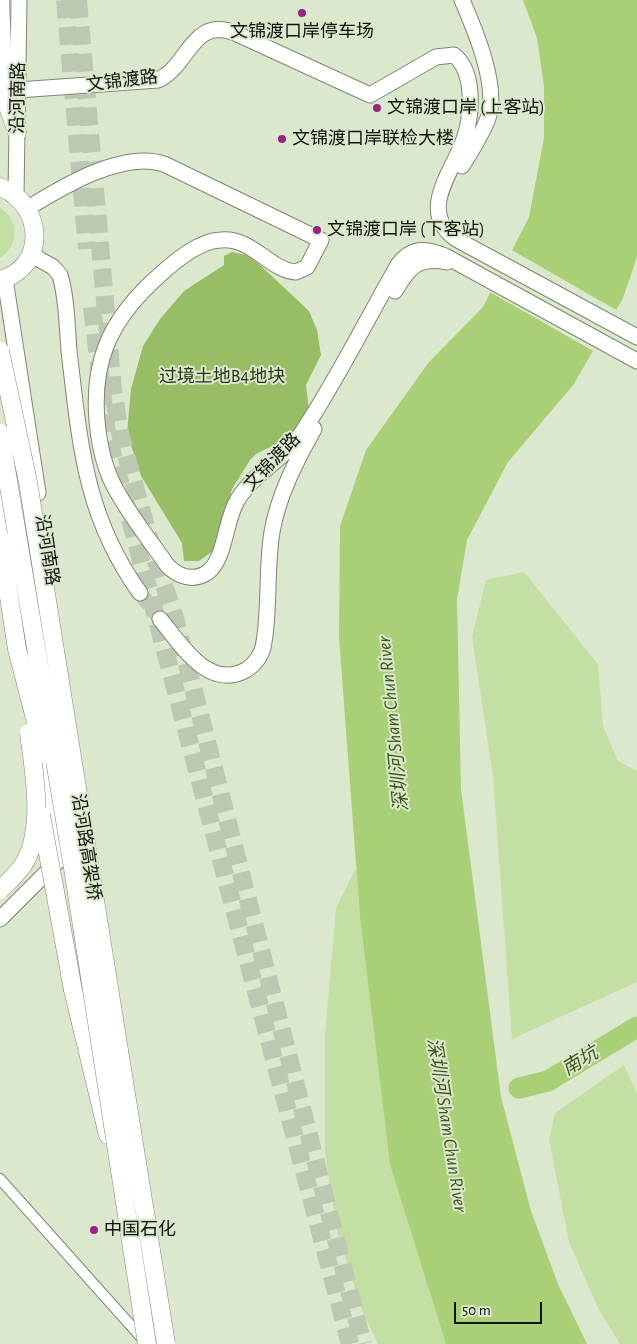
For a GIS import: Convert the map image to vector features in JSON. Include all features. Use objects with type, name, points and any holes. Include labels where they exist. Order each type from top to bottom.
[{"type":"highway","points":[[0,0],[4,95],[17,132]]},
{"type":"highway","points":[[0,187],[22,202],[32,217],[35,236],[30,254],[20,269],[2,280]]},
{"type":"highway","name":"沿河路高架桥","points":[[0,350],[28,482],[166,1344]]},
{"type":"highway","name":"沿河路高架桥","points":[[0,433],[66,864],[144,1341]]},
{"type":"highway","points":[[0,538],[36,782],[73,990],[108,1138]]},
{"type":"highway","points":[[17,649],[66,864]]},
{"type":"highway","points":[[0,890],[25,861],[31,845],[34,831],[36,782]]},
{"type":"main road","name":"沿河南路","points":[[19,0],[17,132],[22,202]]},
{"type":"main road","points":[[462,0],[482,55],[490,93],[490,109],[483,128],[454,181],[447,206],[448,215],[455,229],[480,250],[637,336]]},
{"type":"main road","name":"文锦渡路","points":[[18,90],[158,80],[176,67],[196,39],[202,34],[216,29],[235,33],[370,95],[436,57],[454,55],[467,72],[470,88],[470,112],[463,144],[439,196],[438,214],[449,234],[480,250]]},
{"type":"main road","name":"文锦渡路","points":[[22,202],[125,163],[146,160],[164,164],[321,240],[307,267],[296,272],[283,268],[241,243],[221,240],[207,243],[171,266],[142,292],[118,322],[104,350],[96,383],[96,405],[98,432],[105,466],[120,497],[167,565],[172,571],[185,577],[201,576],[214,566],[218,560],[228,521],[237,500],[246,488],[300,435],[403,259],[415,251],[427,250],[470,270]]},
{"type":"main road","points":[[30,254],[53,267],[60,275],[80,444],[88,484],[110,544],[140,593]]},
{"type":"main road","name":"文锦渡路","points":[[160,619],[191,657],[206,670],[225,676],[233,675],[249,668],[256,661],[264,642],[268,564],[272,529],[282,496],[305,445],[407,271],[423,261],[435,260],[470,270]]},
{"type":"main road","points":[[470,270],[632,358]]},
{"type":"main road","name":"沿河南路","points":[[2,280],[90,820]]},
{"type":"main road","name":"沿河南路","points":[[0,487],[6,556],[53,829],[66,864]]},
{"type":"main road","points":[[0,919],[66,864],[90,820]]},
{"type":"main road","points":[[0,878],[53,829],[70,821],[90,820]]},
{"type":"street","points":[[6,556],[48,553]]},
{"type":"street","points":[[0,1179],[144,1341]]},
{"type":"shaded area","points":[[0,208],[11,219],[15,233],[11,247],[0,258]]},
{"type":"shaded area","points":[[524,572],[598,664],[603,726],[618,761],[637,771],[637,982],[512,1039],[493,776],[472,637],[486,580]]},
{"type":"shaded area","points":[[356,868],[360,917],[390,1165],[446,1344],[378,1344],[362,1310],[337,1231],[325,1152],[325,1036],[336,908]]},
{"type":"shaded area","points":[[624,1065],[637,1094],[637,1344],[620,1344],[598,1308],[569,1242],[549,1139],[555,1113]]},
{"type":"green space","name":"过境土地B4地块","points":[[232,252],[246,255],[260,265],[309,311],[317,330],[321,355],[306,385],[309,410],[295,435],[256,454],[250,460],[232,489],[221,532],[213,551],[199,561],[184,561],[182,543],[141,476],[127,433],[131,389],[143,346],[160,319],[184,291],[224,265],[224,256]]},
{"type":"water","name":"深圳河 Sham Chun River","points":[[523,0],[637,0],[637,257],[623,298],[574,384],[508,462],[467,540],[457,599],[461,789],[501,1097],[531,1211],[558,1284],[587,1344],[446,1344],[390,1165],[360,917],[339,637],[340,526],[366,450],[429,362],[483,307],[529,217],[544,138],[544,86],[537,38]]},
{"type":"pier","points":[[510,249],[618,311],[595,352],[488,291]]},
{"type":"waterway","name":"南坑","points":[[519,1088],[548,1081],[637,1027]]},
{"type":"tunnel","points":[[65,0],[87,249]]},
{"type":"tunnel","points":[[78,0],[113,390],[120,433],[154,555],[175,618],[363,1344]]},
{"type":"tunnel","points":[[92,307],[107,433],[350,1344]]},
{"type":"tunnel","points":[[140,593],[160,619]]},
{"type":"place","name":"文锦渡口岸停车场","points":[[302,13]]},
{"type":"place","name":"文锦渡口岸 (上客站)","points":[[377,108]]},
{"type":"place","name":"文锦渡口岸联检大楼","points":[[282,139]]},
{"type":"place","name":"文锦渡口岸 (下客站)","points":[[317,230]]},
{"type":"place","name":"中国石化","points":[[94,1230]]}]
